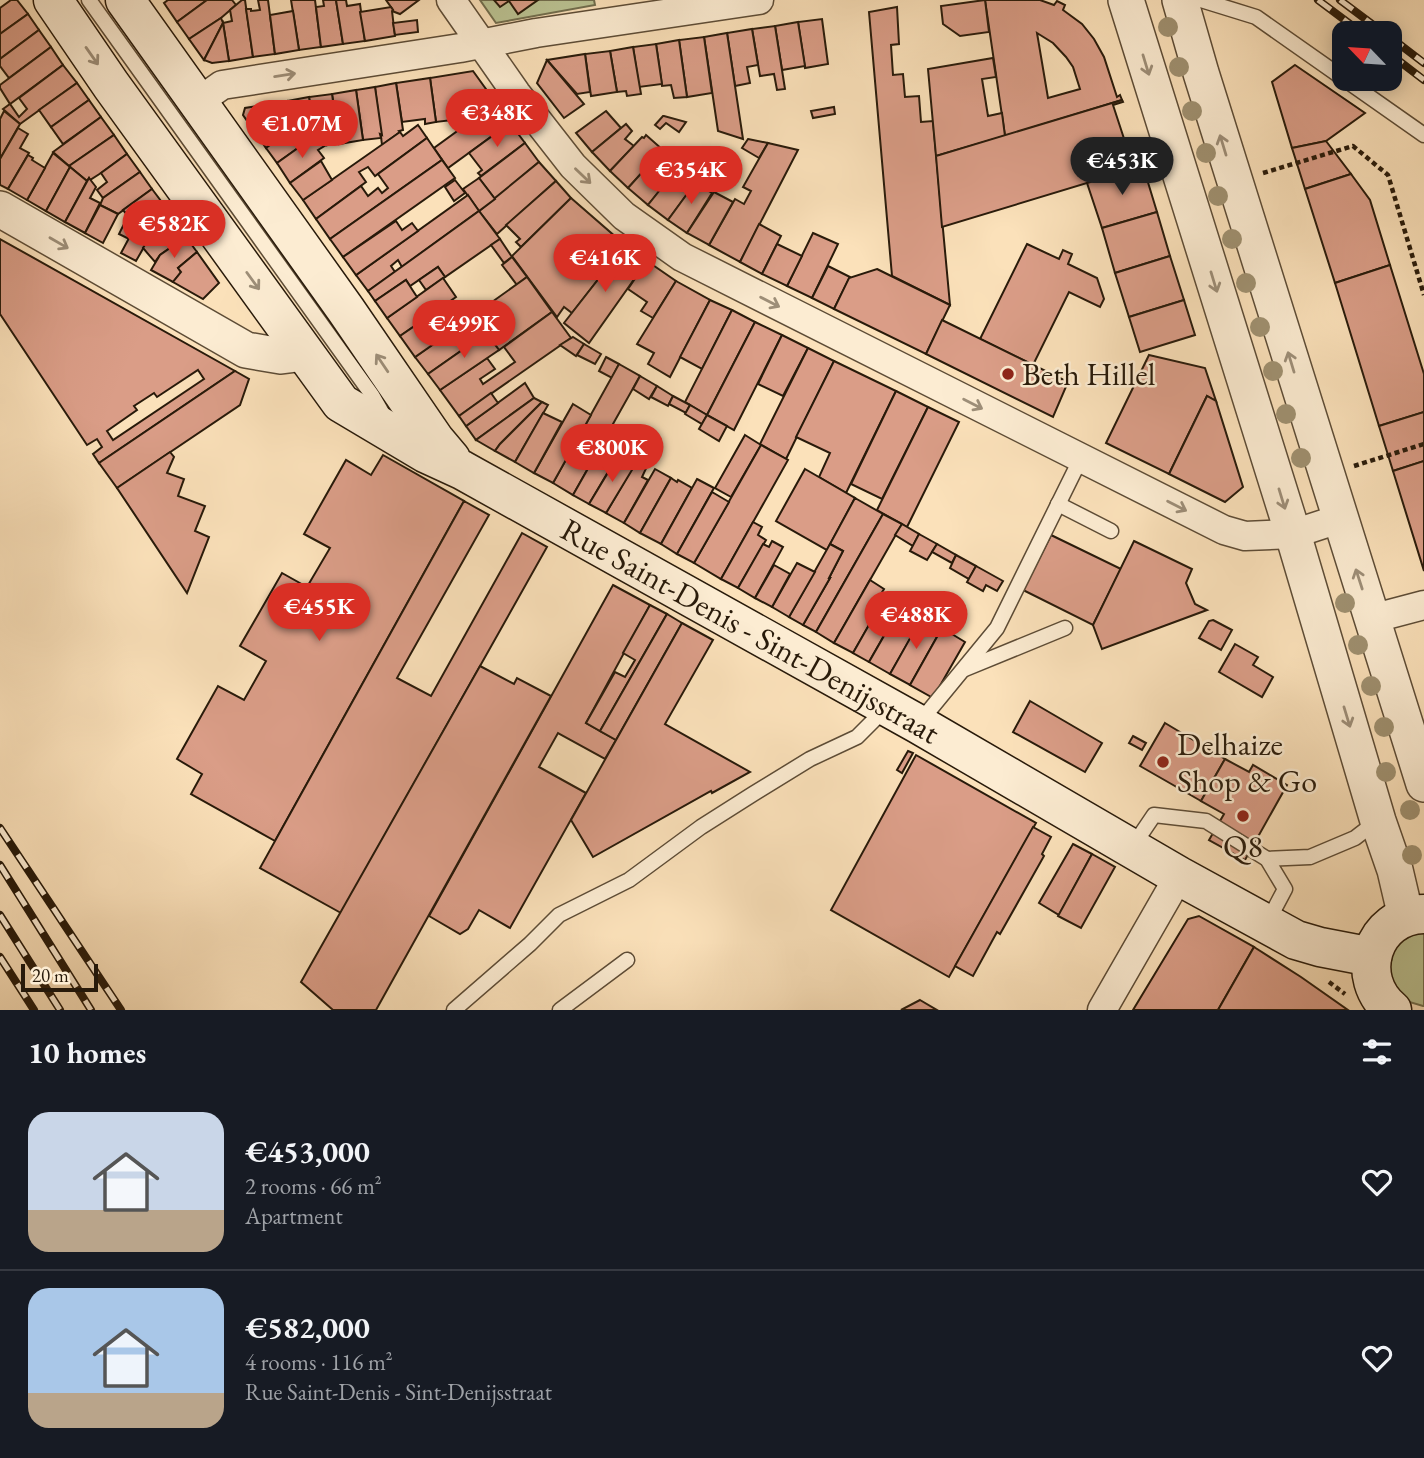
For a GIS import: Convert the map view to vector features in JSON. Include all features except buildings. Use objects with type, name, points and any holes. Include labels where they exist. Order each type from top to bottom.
[{"type":"main road","name":"Rue Saint-Denis - Sint-Denijsstraat","points":[[53,0],[111,85],[341,403],[425,453],[462,470],[903,716],[1179,876],[1296,940],[1372,957]]},
{"type":"main road","points":[[125,0],[339,300],[435,440],[462,470]]},
{"type":"main road","points":[[1392,1010],[1376,990],[1371,968],[1372,957],[1381,937],[1396,922],[1415,915]]},
{"type":"street","points":[[451,0],[516,93],[573,166],[624,216],[682,257],[1224,530],[1245,536],[1293,534],[1339,519]]},
{"type":"street","points":[[198,102],[222,85],[549,31],[759,0]]},
{"type":"street","points":[[1126,0],[1293,534],[1378,821],[1395,870],[1415,915]]},
{"type":"street","points":[[1180,0],[1200,73],[1424,784]]},
{"type":"street","points":[[0,209],[246,350],[281,356],[305,353]]},
{"type":"street","points":[[1371,619],[1424,605]]},
{"type":"street","points":[[1102,1010],[1179,876]]},
{"type":"lane","points":[[89,0],[372,394],[395,434]]},
{"type":"lane","points":[[1201,0],[1256,17],[1424,135]]},
{"type":"lane","points":[[372,394],[435,440]]},
{"type":"lane","points":[[454,1010],[559,915],[629,880],[701,827],[810,759],[903,716],[964,669],[997,628],[1081,458]]},
{"type":"lane","points":[[1059,504],[1111,531]]},
{"type":"lane","points":[[964,669],[1065,628]]},
{"type":"lane","points":[[1131,848],[1154,815],[1206,821],[1267,859],[1285,889],[1267,924]]},
{"type":"lane","points":[[1267,859],[1310,857],[1355,838],[1378,821]]},
{"type":"lane","points":[[560,1010],[627,960]]},
{"type":"path","points":[[1263,173],[1353,146],[1388,175],[1424,295]]},
{"type":"path","points":[[1353,466],[1424,444]]},
{"type":"green space","points":[[480,0],[594,0],[595,5],[496,23]]},
{"type":"green space","points":[[1424,929],[1423,1006],[1406,1001],[1386,976],[1393,945]]},
{"type":"railway","points":[[1318,0],[1346,21]]},
{"type":"railway","points":[[1340,0],[1368,21]]},
{"type":"railway","points":[[1402,46],[1424,63]]},
{"type":"railway","points":[[1402,63],[1424,80]]},
{"type":"railway","points":[[0,828],[121,1010]]},
{"type":"railway","points":[[0,865],[91,1010]]},
{"type":"railway","points":[[0,915],[60,1010]]},
{"type":"railway","points":[[0,957],[34,1010]]},
{"type":"place","name":"Beth Hillel","points":[[1008,374]]},
{"type":"place","name":"Delhaize Shop & Go","points":[[1163,762]]},
{"type":"place","name":"Q8","points":[[1243,816]]}]
